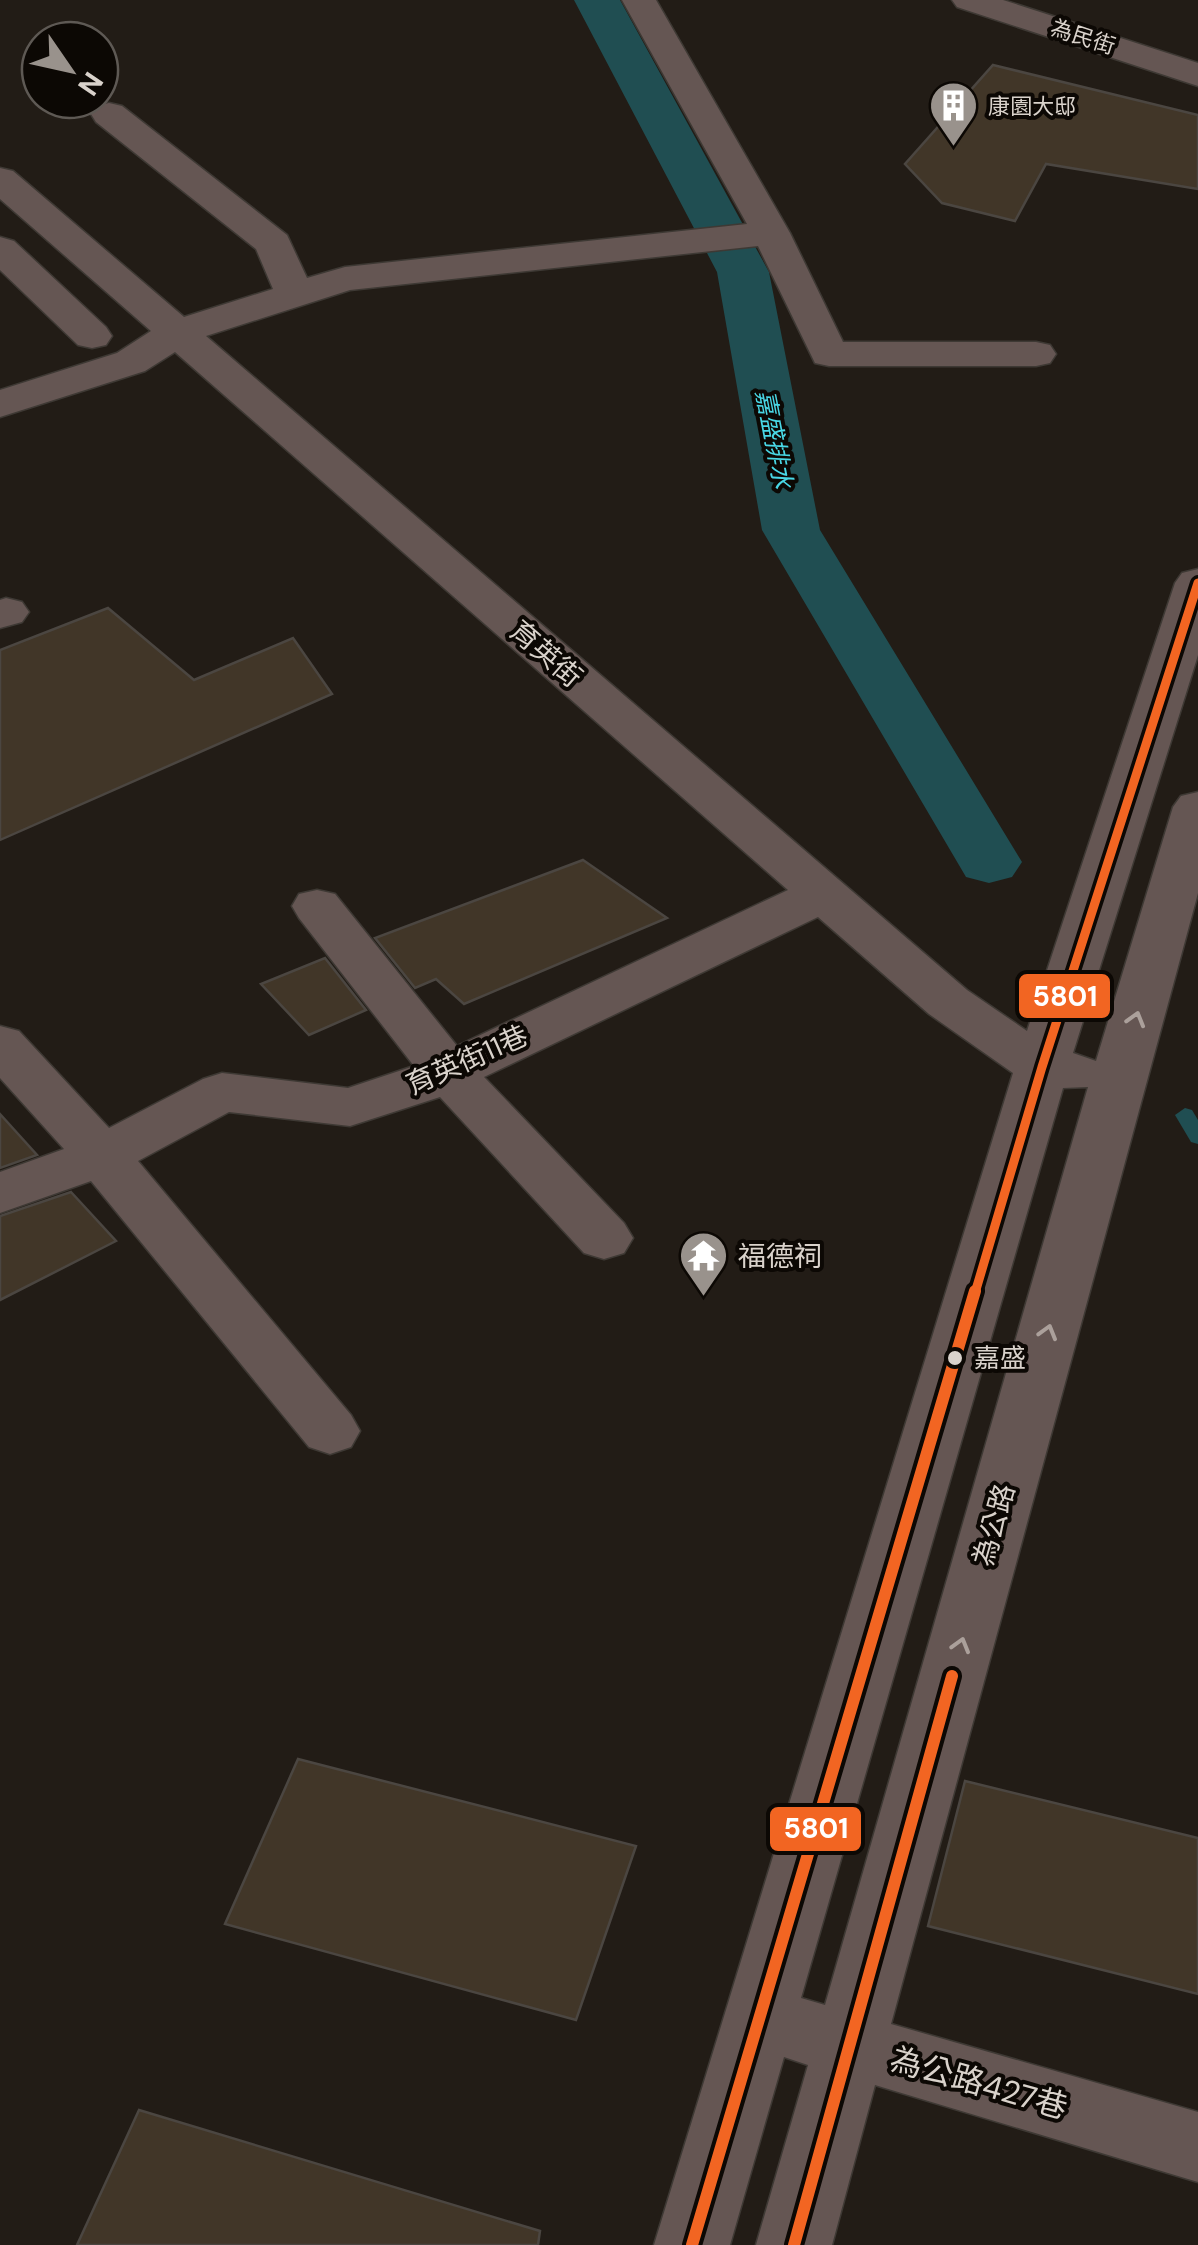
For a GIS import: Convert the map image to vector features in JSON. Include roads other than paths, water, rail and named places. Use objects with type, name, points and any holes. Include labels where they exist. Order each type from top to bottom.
[{"type":"street","points":[[639,0],[771,234],[829,354],[1036,354]]},
{"type":"street","name":"為民街","points":[[969,0],[1198,74]]},
{"type":"street","points":[[118,120],[273,243],[294,293]]},
{"type":"street","name":"育英街","points":[[0,178],[948,1002],[1042,1067],[1118,1078]]},
{"type":"street","points":[[0,404],[131,362],[178,332],[345,280],[771,234]]},
{"type":"street","points":[[0,249],[92,336]]},
{"type":"street","points":[[692,2245],[1042,1067],[1185,662],[1198,584]]},
{"type":"street","name":"為公路","points":[[794,2245],[1118,1078],[1198,807]]},
{"type":"street","name":"育英街11巷","points":[[0,1193],[102,1156],[222,1092],[350,1106],[448,1072],[821,895]]},
{"type":"street","points":[[318,906],[448,1072],[604,1238]]},
{"type":"street","points":[[0,1044],[102,1156],[330,1431]]},
{"type":"street","name":"為公路427巷","points":[[760,2018],[1198,2147]]},
{"type":"waterway","name":"嘉盛排水","points":[[597,0],[743,272],[791,530],[989,862]]},
{"type":"waterway","name":"嘉盛排水","points":[[1185,1115],[1198,1137]]},
{"type":"place","name":"康園大邸","points":[[953,148]]},
{"type":"place","name":"福德祠","points":[[703,1298]]},
{"type":"place","name":"嘉盛","points":[[955,1358]]}]
